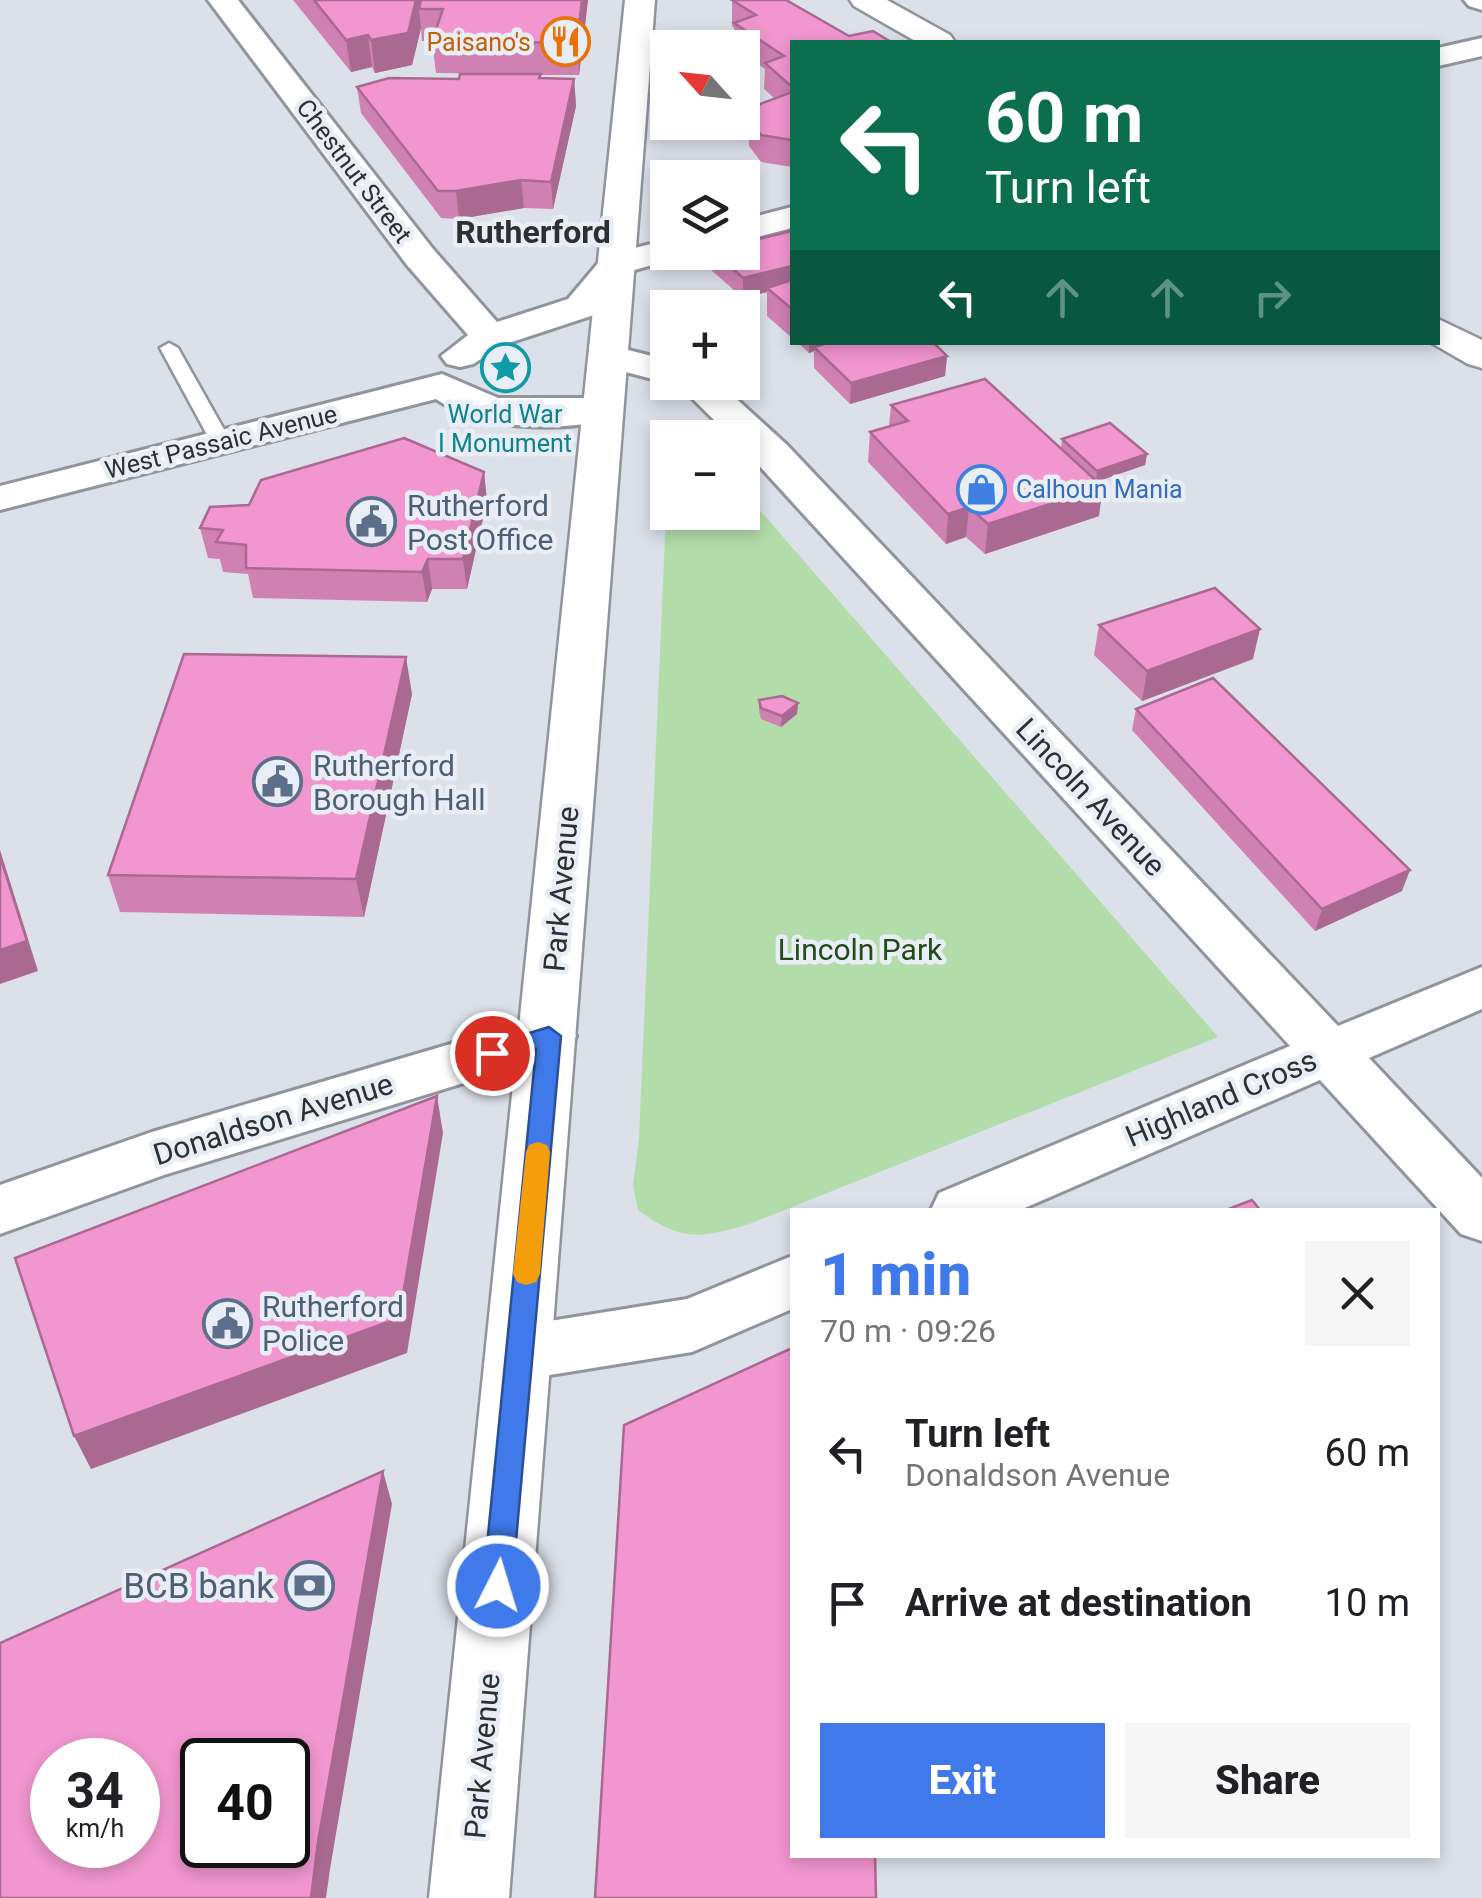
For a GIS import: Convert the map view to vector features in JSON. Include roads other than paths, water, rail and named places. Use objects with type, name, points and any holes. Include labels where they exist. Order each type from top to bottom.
[{"type":"street","name":"Chestnut Street","points":[[223,0],[420,257],[490,337]]},
{"type":"street","name":"Park Avenue","points":[[470,1898],[602,410],[608,356],[643,257],[640,0]]},
{"type":"street","points":[[865,0],[936,40]]},
{"type":"street","points":[[1440,57],[1482,47]]},
{"type":"street","points":[[760,225],[790,218]]},
{"type":"street","points":[[602,410],[482,408],[462,402],[442,386],[448,368],[465,351],[490,337],[582,306],[643,257]]},
{"type":"street","points":[[1440,331],[1482,356]]},
{"type":"street","points":[[608,356],[650,367]]},
{"type":"street","name":"West Passaic Avenue","points":[[0,498],[442,386]]},
{"type":"street","name":"Lincoln Avenue","points":[[714,400],[772,454],[1482,1217]]},
{"type":"street","name":"Highland Cross","points":[[965,1208],[1482,987]]},
{"type":"street","name":"Donaldson Avenue","points":[[0,1210],[152,1155],[549,1036]]},
{"type":"street","points":[[519,1352],[692,1325],[790,1283]]},
{"type":"lane","points":[[169,348],[222,442]]},
{"type":"place","name":"Paisano's","points":[[566,42]]},
{"type":"place","name":"World War I Monument","points":[[505,368]]},
{"type":"place","name":"Calhoun Mania","points":[[981,489]]},
{"type":"place","name":"Rutherford Post Office","points":[[372,522]]},
{"type":"place","name":"Rutherford Borough Hall","points":[[278,782]]},
{"type":"place","name":"Rutherford Police","points":[[227,1323]]},
{"type":"place","name":"BCB bank","points":[[309,1586]]},
{"type":"district","name":"Rutherford","points":[[533,232]]},
{"type":"park label","name":"Lincoln Park","points":[[860,949]]}]
